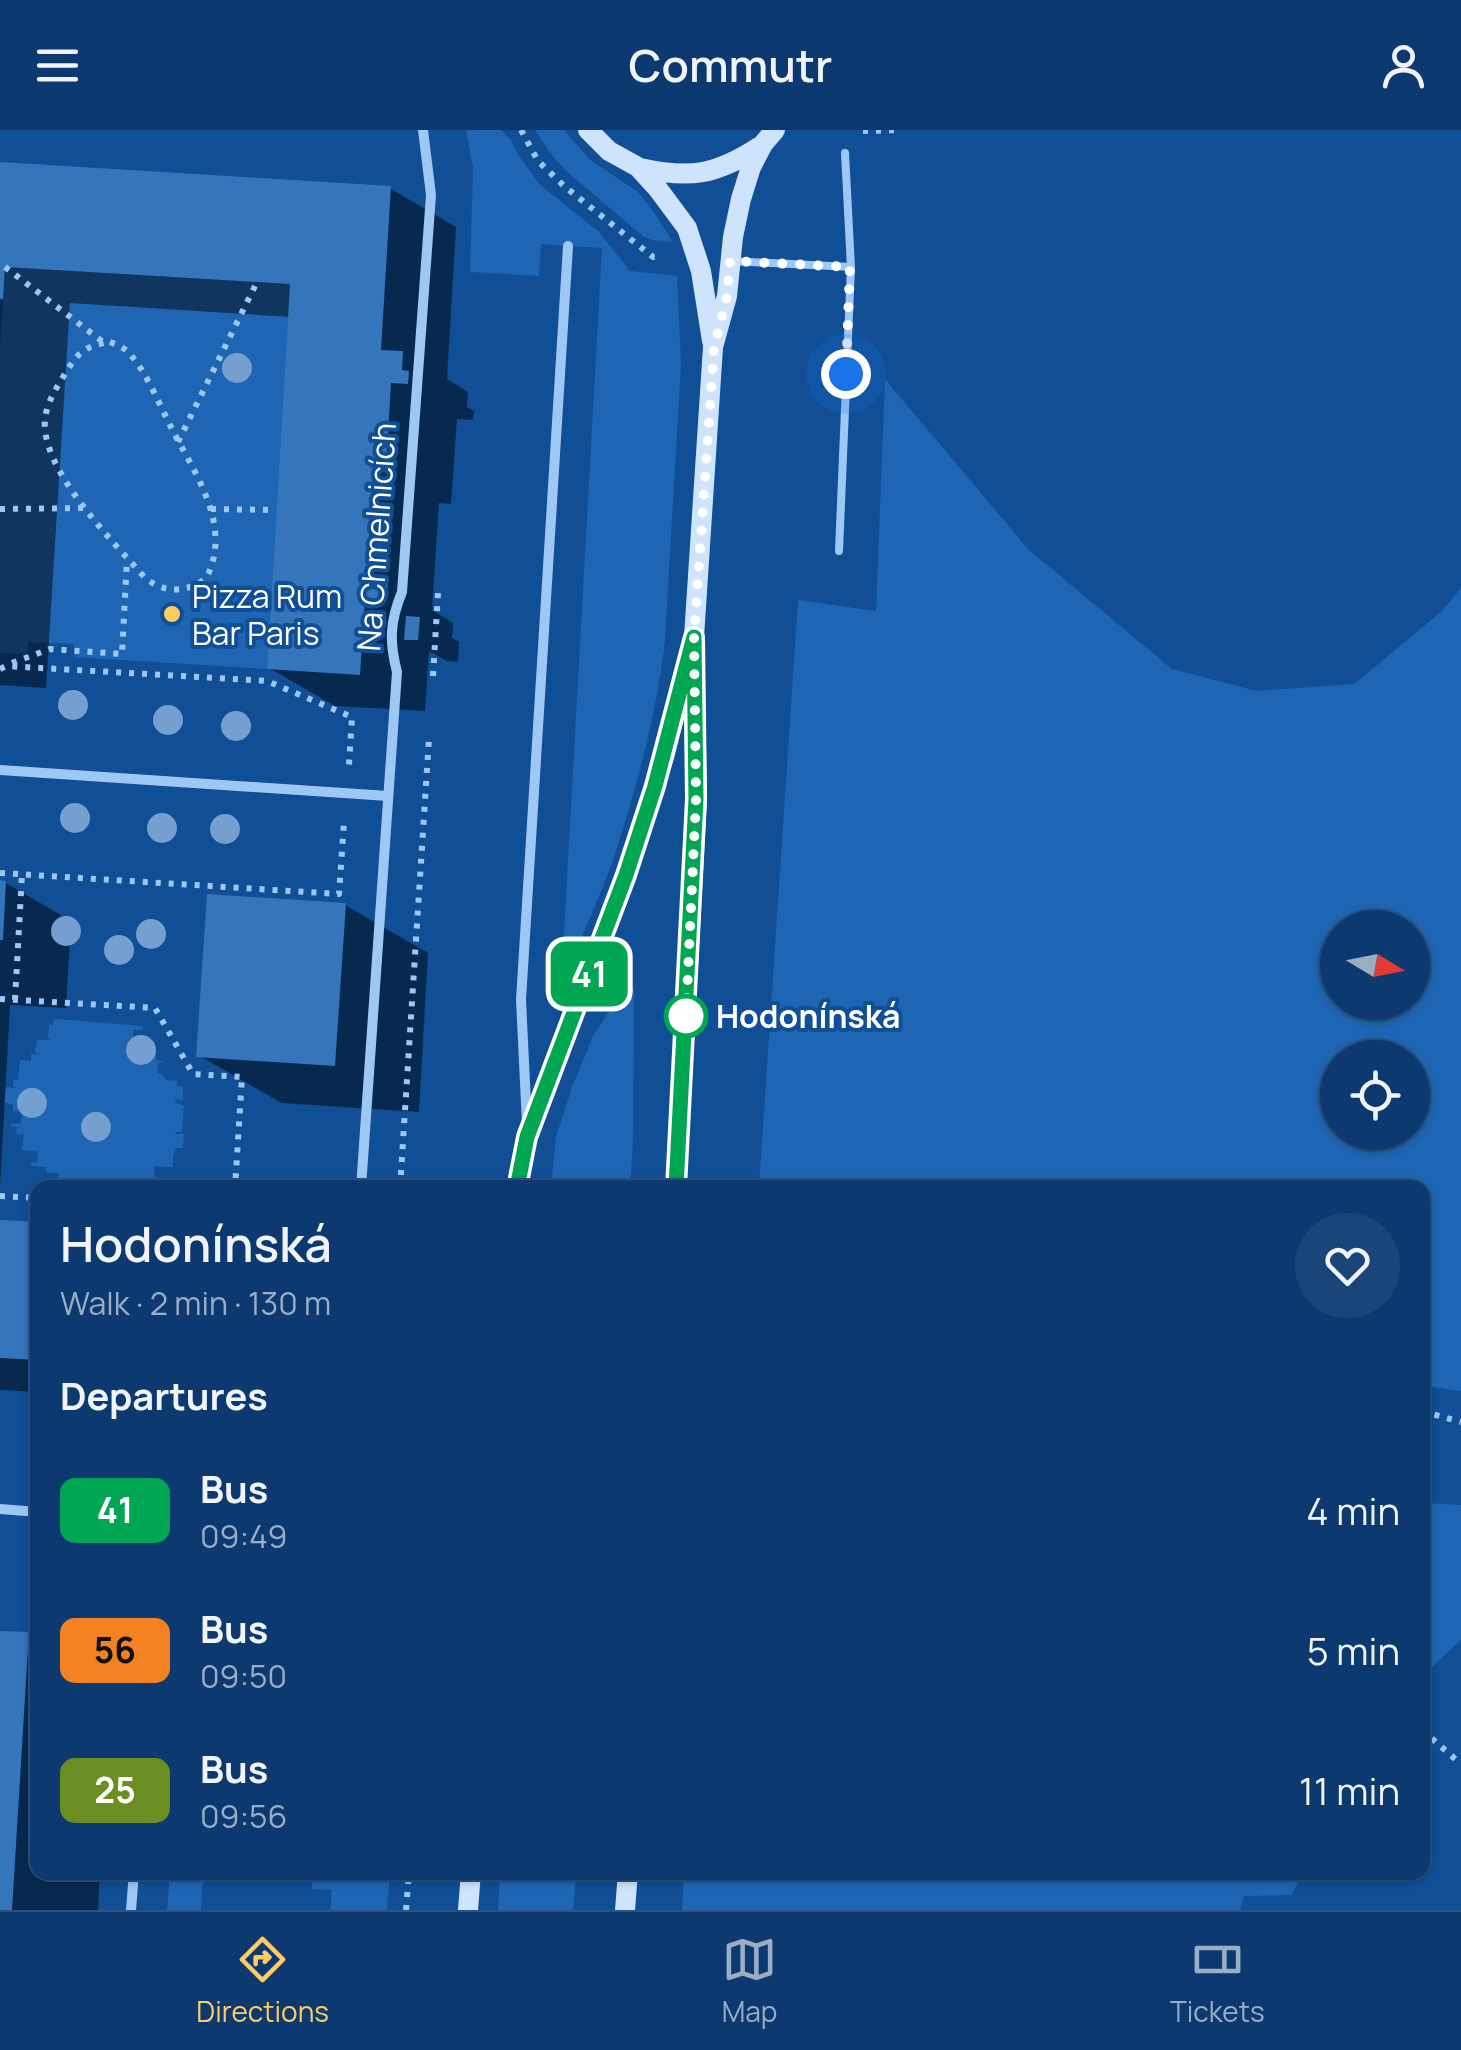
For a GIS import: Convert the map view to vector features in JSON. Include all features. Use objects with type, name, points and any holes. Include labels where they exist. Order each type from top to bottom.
[{"type":"street","name":"Na Chmelnicích","points":[[362,1180],[397,672],[391,647],[394,612],[402,592],[431,195],[423,130]]},
{"type":"street","points":[[588,130],[609,151],[638,168],[687,228],[701,271],[714,348]]},
{"type":"street","points":[[638,168],[671,175],[704,173],[736,162],[769,137]]},
{"type":"street","points":[[676,1180],[696,799],[694,637],[714,348],[727,296],[741,199],[752,167],[769,137]]},
{"type":"street","points":[[527,1137],[522,1000],[568,246]]},
{"type":"street","points":[[519,1180],[527,1137],[626,875],[664,756],[694,637]]},
{"type":"street","points":[[0,770],[388,796]]},
{"type":"street","points":[[0,1510],[30,1512]]},
{"type":"street","points":[[132,1910],[134,1880]]},
{"type":"street","points":[[468,1910],[470,1880]]},
{"type":"street","points":[[624,1910],[627,1880]]},
{"type":"lane","points":[[839,551],[850,267],[845,154]]},
{"type":"lane","points":[[730,261],[850,267]]},
{"type":"path","points":[[521,130],[538,160],[564,186],[653,257],[697,259]]},
{"type":"path","points":[[860,132],[899,130]]},
{"type":"path","points":[[5,267],[105,343]]},
{"type":"path","points":[[178,442],[257,282]]},
{"type":"path","points":[[105,343],[119,345],[129,352],[150,385],[211,509],[216,538],[209,574],[184,589],[159,587],[146,579],[73,492],[47,441],[45,419],[51,397],[82,351],[105,343]]},
{"type":"path","points":[[0,508],[86,508]]},
{"type":"path","points":[[211,509],[276,510]]},
{"type":"path","points":[[3,667],[50,649],[122,654],[127,557]]},
{"type":"path","points":[[432,679],[438,580]]},
{"type":"path","points":[[0,873],[339,894],[352,717],[267,681],[3,667]]},
{"type":"path","points":[[401,1180],[429,739]]},
{"type":"path","points":[[15,1000],[22,874]]},
{"type":"path","points":[[0,999],[156,1008],[192,1074],[242,1077],[236,1180]]},
{"type":"path","points":[[0,1196],[30,1198]]},
{"type":"path","points":[[1430,1412],[1461,1422]]},
{"type":"path","points":[[1430,1737],[1461,1764]]},
{"type":"path","points":[[406,1910],[408,1880]]},
{"type":"shaded area","points":[[466,130],[501,130],[539,184],[599,232],[630,271],[677,276],[681,364],[662,667],[646,747],[624,825],[576,952],[563,951],[602,248],[541,244],[539,276],[470,272],[473,168]]},
{"type":"shaded area","points":[[535,130],[564,130],[589,159],[638,192],[673,242],[644,237],[567,172]]},
{"type":"shaded area","points":[[5,267],[290,284],[267,669],[74,657],[74,644],[28,642],[27,654],[0,653],[0,349]]},
{"type":"shaded area","points":[[885,379],[1028,549],[1172,669],[1257,691],[1354,684],[1442,611],[1461,588],[1461,1391],[1430,1387],[1430,1180],[759,1180],[798,600],[876,611]]},
{"type":"shaded area","points":[[626,985],[634,989],[630,1180],[552,1180],[556,1137],[593,1036]]},
{"type":"shaded area","points":[[54,1019],[143,1026],[143,1030],[133,1030],[133,1042],[147,1044],[147,1052],[156,1053],[156,1060],[165,1062],[158,1064],[157,1073],[183,1087],[183,1100],[175,1102],[184,1106],[182,1132],[175,1132],[184,1134],[183,1148],[176,1148],[173,1167],[154,1166],[154,1177],[160,1180],[58,1180],[58,1173],[31,1166],[31,1162],[37,1162],[38,1152],[22,1150],[24,1135],[16,1134],[17,1127],[10,1126],[21,1123],[22,1112],[13,1111],[13,1105],[4,1102],[6,1087],[16,1088],[13,1080],[18,1080],[20,1060],[31,1061],[31,1054],[40,1055],[35,1053],[37,1040],[51,1040],[49,1025],[53,1025]]},
{"type":"shaded area","points":[[1430,1503],[1461,1505],[1461,1640],[1430,1669]]},
{"type":"shaded area","points":[[169,1880],[203,1880],[201,1910],[167,1910]]},
{"type":"shaded area","points":[[312,1880],[389,1880],[387,1910],[330,1910],[332,1890],[312,1889]]},
{"type":"shaded area","points":[[500,1880],[576,1880],[573,1910],[498,1910]]},
{"type":"shaded area","points":[[684,1880],[1299,1880],[1292,1895],[1244,1896],[1240,1910],[682,1910]]},
{"type":"building","points":[[0,162],[391,186],[381,350],[403,351],[402,370],[409,371],[408,384],[391,383],[386,467],[374,466],[366,581],[388,582],[386,602],[365,600],[360,675],[267,669],[290,284],[5,267],[0,299]]},
{"type":"building","points":[[406,616],[420,617],[418,640],[404,640]]},
{"type":"building","points":[[0,880],[6,881],[3,940],[0,940]]},
{"type":"building","points":[[207,894],[346,903],[335,1066],[196,1057]]},
{"type":"building","points":[[0,1220],[30,1222],[30,1360],[0,1358]]},
{"type":"building","points":[[0,1631],[29,1632],[12,1910],[0,1910]]},
{"type":"bus line","name":"41","points":[[519,1180],[527,1137],[626,875],[655,786],[694,637],[696,799],[676,1180]]},
{"type":"place","name":"Pizza Rum Bar Paris","points":[[172,614]]},
{"type":"place","name":"Hodonínská","points":[[686,1016]]},
{"type":"route","points":[[686,1016],[696,799],[694,637],[714,348],[727,296],[730,261],[850,267],[846,374]]}]
